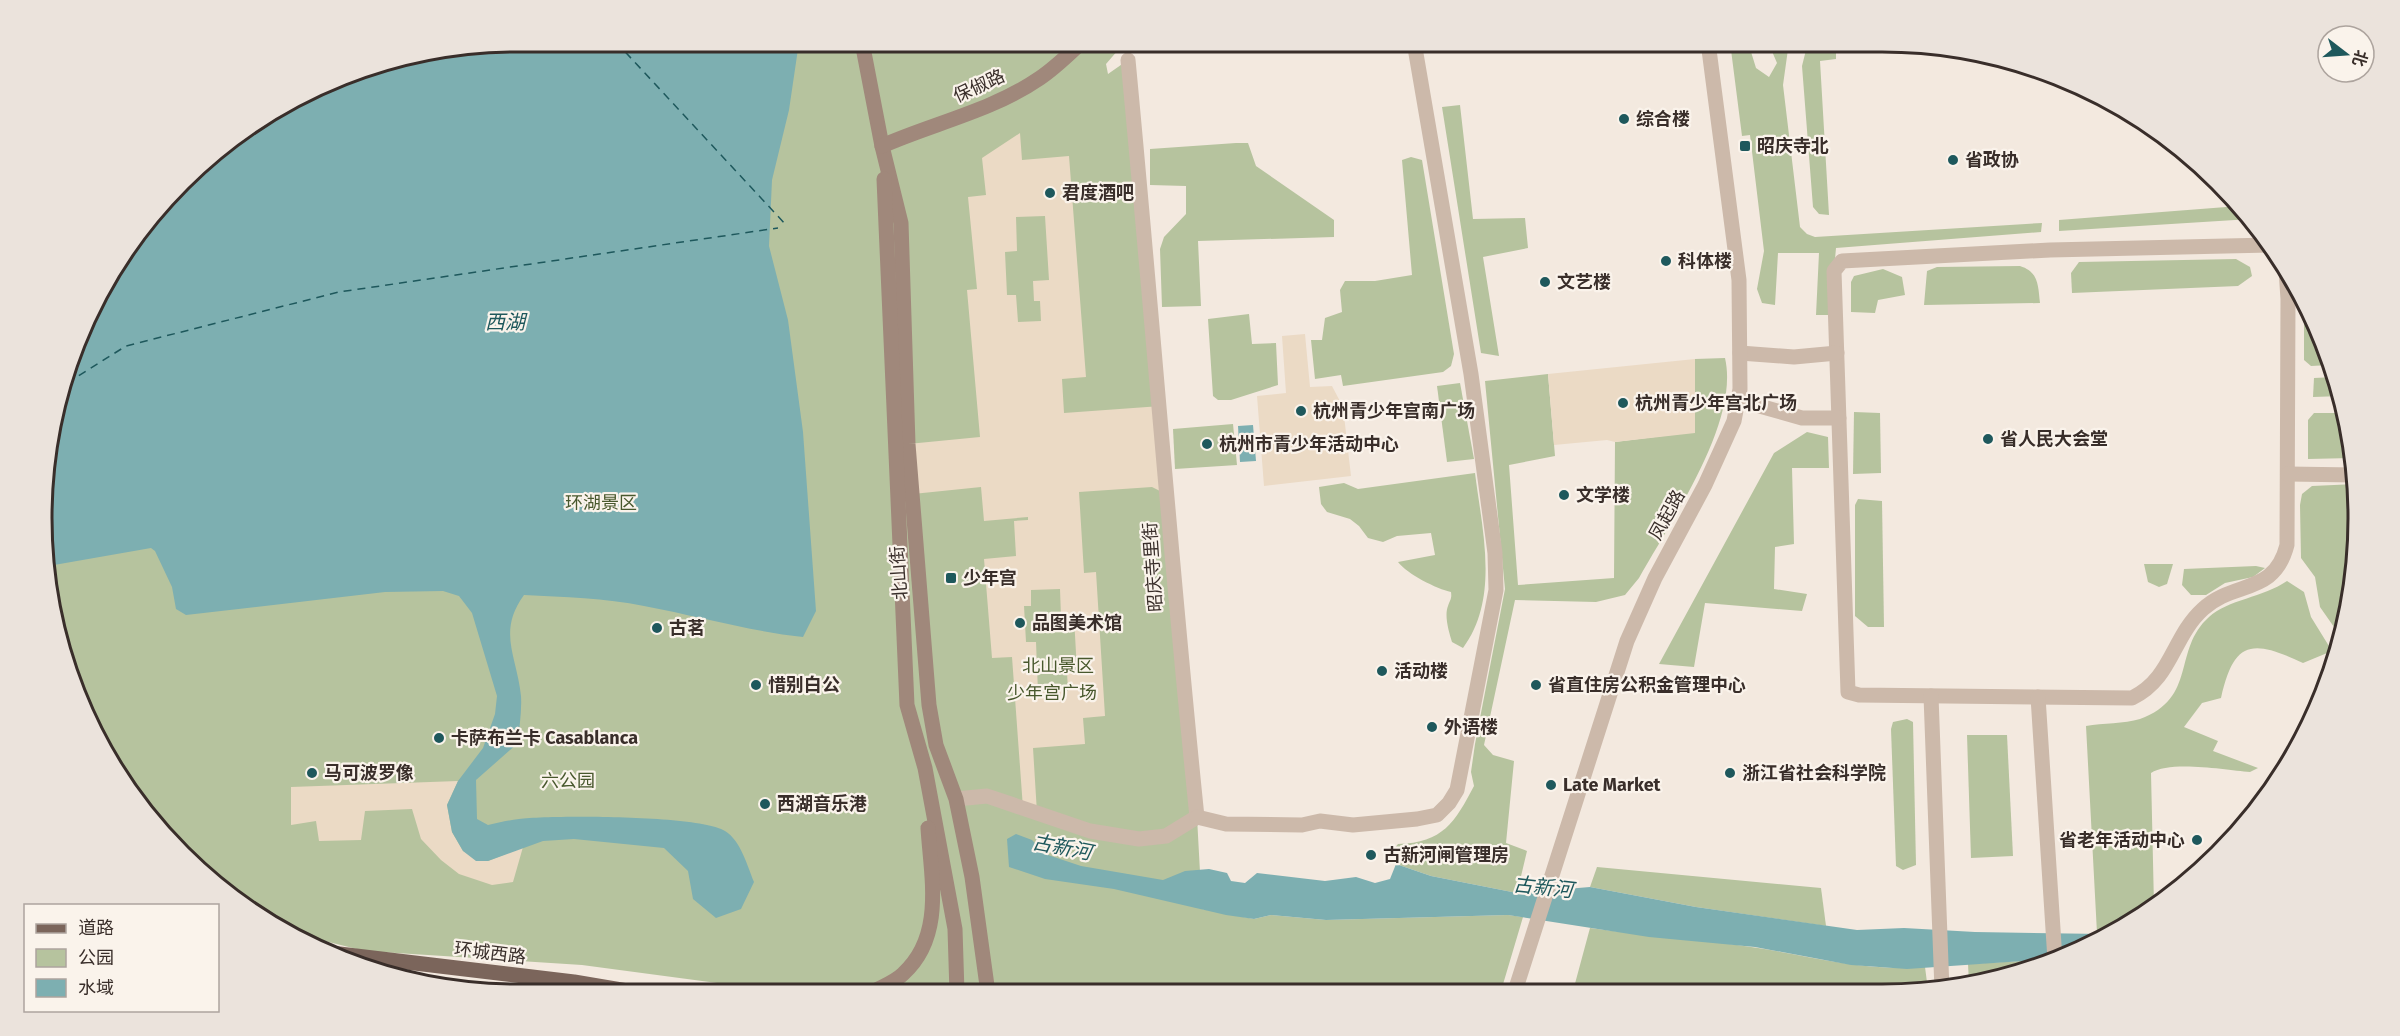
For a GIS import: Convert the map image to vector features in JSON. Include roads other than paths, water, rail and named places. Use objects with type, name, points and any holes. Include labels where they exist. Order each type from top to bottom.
[{"type":"main road","name":"北山街","points":[[864,52],[882,147],[901,223],[909,444],[928,705],[936,745],[956,799],[972,877],[987,984]]},
{"type":"main road","name":"保俶路","points":[[882,147],[921,129],[965,116],[1007,96],[1038,79],[1070,52]]},
{"type":"main road","name":"北山街","points":[[882,147],[908,705],[925,768],[955,928],[957,984]]},
{"type":"main road","points":[[887,984],[904,974],[926,944],[933,912],[925,768]]},
{"type":"main road","name":"环城西路","points":[[362,957],[586,984]]},
{"type":"street","points":[[956,799],[987,796],[1090,831],[1139,839],[1166,836],[1197,817],[1226,824],[1302,825],[1320,821],[1353,825],[1437,816],[1449,803],[1457,790],[1496,590],[1495,553],[1471,374],[1416,52]]},
{"type":"street","name":"凤起路","points":[[1517,984],[1627,642],[1655,578],[1718,459],[1734,421],[1738,400],[1740,353],[1739,280],[1709,52]]},
{"type":"street","name":"昭庆寺里街","points":[[1128,60],[1197,817]]},
{"type":"street","points":[[2259,245],[2050,250],[1842,261],[1834,271],[1848,692],[1859,695],[2132,698],[2144,692],[2158,679],[2185,629],[2205,607],[2218,598],[2264,581],[2276,572],[2283,561],[2287,545],[2296,306]]},
{"type":"street","points":[[1740,353],[1794,357],[1837,353]]},
{"type":"street","points":[[1738,400],[1802,418],[1839,418]]},
{"type":"street","points":[[2288,474],[2346,474]]},
{"type":"street","points":[[1930,696],[1942,980]]},
{"type":"street","points":[[2038,697],[2055,950]]},
{"type":"water","name":"西湖","points":[[518,52],[798,52],[789,110],[772,180],[769,246],[788,320],[803,432],[816,611],[803,637],[629,603],[524,595],[516,608],[510,633],[521,696],[518,743],[476,780],[477,819],[488,825],[515,819],[592,817],[687,822],[725,831],[731,835],[739,847],[754,882],[741,909],[716,918],[693,899],[688,871],[664,848],[574,839],[543,841],[488,861],[476,861],[463,851],[452,832],[447,805],[458,781],[483,748],[495,714],[497,696],[472,613],[459,596],[443,591],[385,592],[186,615],[176,609],[172,587],[155,551],[151,548],[55,565],[53,488],[61,427],[77,368],[88,340],[115,285],[131,259],[168,211],[211,168],[235,149],[285,115],[340,88],[368,77],[427,61],[457,56]]},
{"type":"water","points":[[1253,425],[1256,461],[1240,462],[1238,426]]},
{"type":"water","points":[[1016,834],[1032,840],[1045,854],[1081,866],[1163,880],[1185,871],[1209,869],[1227,873],[1231,881],[1245,883],[1257,873],[1325,881],[1356,877],[1375,883],[1390,879],[1396,864],[1431,876],[1517,893],[1590,887],[1696,907],[1857,930],[1904,928],[2090,934],[2026,961],[1907,969],[1851,965],[1755,947],[1649,937],[1508,915],[1326,920],[1271,915],[1254,919],[1226,915],[1114,889],[1045,879],[1009,867],[1007,839]]},
{"type":"place","name":"综合楼","points":[[1624,119]]},
{"type":"place","name":"昭庆寺北","points":[[1745,146]]},
{"type":"place","name":"省政协","points":[[1953,160]]},
{"type":"place","name":"君度酒吧","points":[[1050,193]]},
{"type":"place","name":"科体楼","points":[[1666,261]]},
{"type":"place","name":"文艺楼","points":[[1545,282]]},
{"type":"place","name":"杭州青少年宫北广场","points":[[1623,403]]},
{"type":"place","name":"杭州青少年宫南广场","points":[[1301,411]]},
{"type":"place","name":"省人民大会堂","points":[[1988,439]]},
{"type":"place","name":"杭州市青少年活动中心","points":[[1207,444]]},
{"type":"place","name":"文学楼","points":[[1564,495]]},
{"type":"place","name":"少年宫","points":[[951,578]]},
{"type":"place","name":"品图美术馆","points":[[1020,623]]},
{"type":"place","name":"古茗","points":[[657,628]]},
{"type":"place","name":"活动楼","points":[[1382,671]]},
{"type":"place","name":"惜别白公","points":[[756,685]]},
{"type":"place","name":"省直住房公积金管理中心","points":[[1536,685]]},
{"type":"place","name":"外语楼","points":[[1432,727]]},
{"type":"place","name":"卡萨布兰卡 Casablanca","points":[[439,738]]},
{"type":"place","name":"马可波罗像","points":[[312,773]]},
{"type":"place","name":"浙江省社会科学院","points":[[1730,773]]},
{"type":"place","name":"Late Market","points":[[1551,785]]},
{"type":"place","name":"西湖音乐港","points":[[765,804]]},
{"type":"place","name":"省老年活动中心","points":[[2197,840]]},
{"type":"place","name":"古新河闸管理房","points":[[1371,855]]},
{"type":"park label","name":"环湖景区","points":[[601,503]]},
{"type":"park label","name":"北山景区","points":[[1058,666]]},
{"type":"park label","name":"少年宫广场","points":[[1052,693]]},
{"type":"park label","name":"六公园","points":[[568,781]]},
{"type":"water label","name":"古新河","points":[[1062,847]]},
{"type":"water label","name":"古新河","points":[[1543,887]]}]
